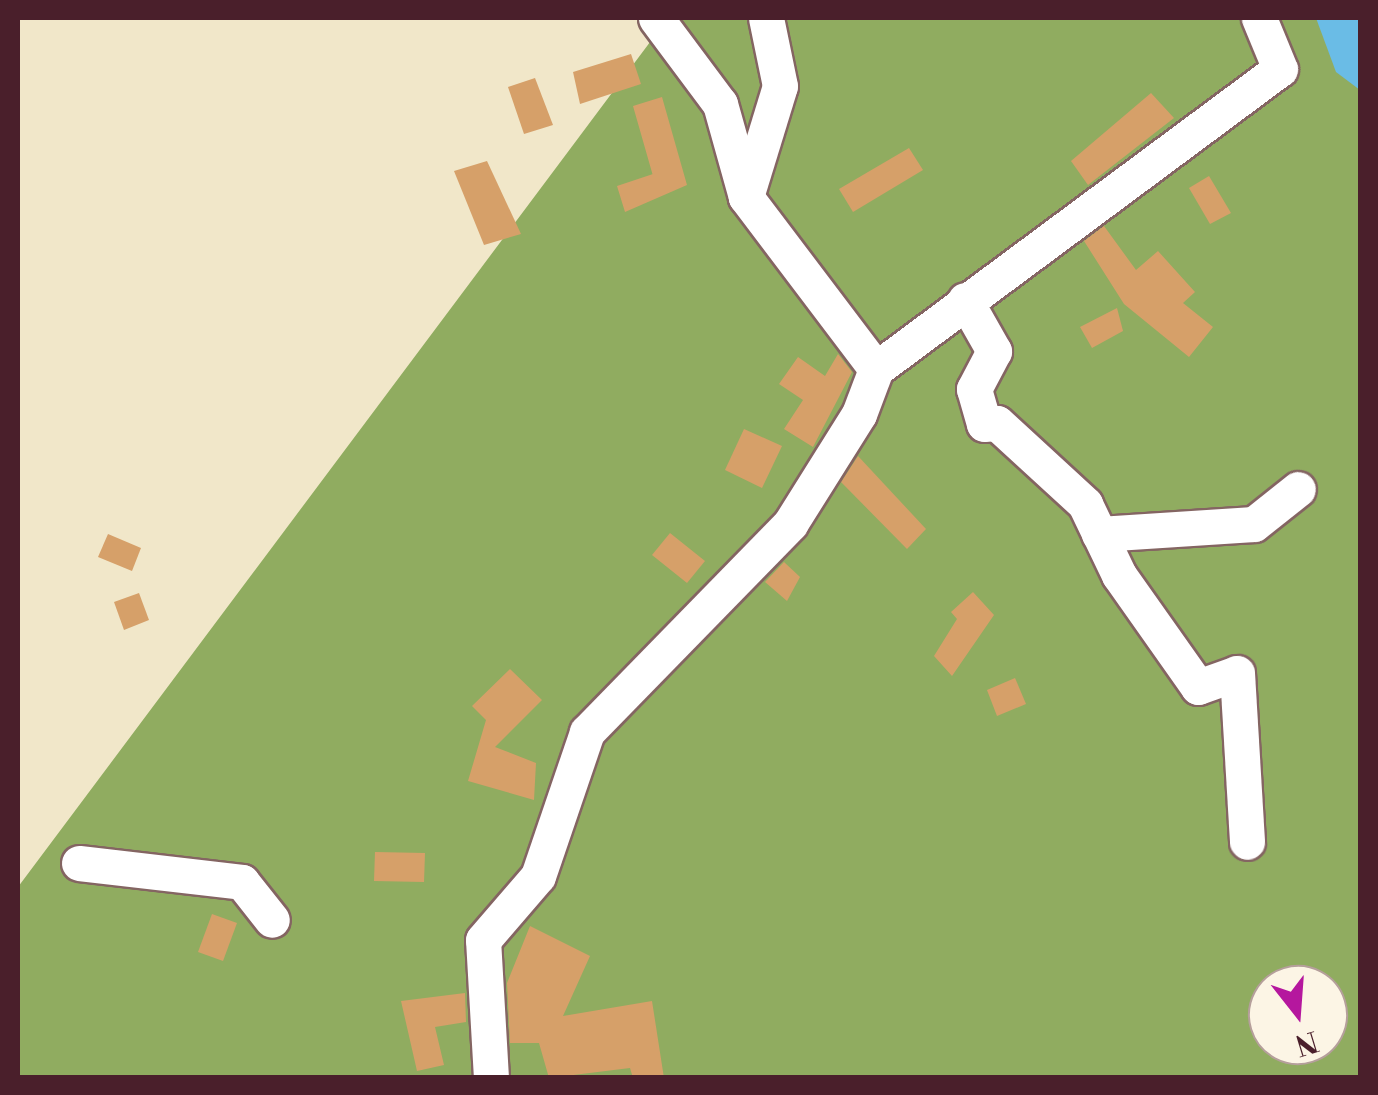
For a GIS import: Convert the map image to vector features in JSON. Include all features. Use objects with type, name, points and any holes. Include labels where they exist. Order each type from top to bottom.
[{"type":"street","points":[[656,18],[720,104],[746,197],[876,369]]},
{"type":"street","points":[[746,197],[780,86],[766,18]]},
{"type":"street","points":[[492,1078],[483,940],[538,876],[587,732],[790,524],[859,414],[876,369],[1280,68],[1259,18]]},
{"type":"street","points":[[965,300],[994,350],[974,389],[984,424],[997,423],[1043,461],[1085,504],[1099,534],[1198,687],[1237,673],[1247,842]]},
{"type":"street","points":[[1099,534],[1254,524],[1298,489]]},
{"type":"street","points":[[79,863],[242,882],[272,920]]},
{"type":"green space","points":[[668,18],[1360,18],[1360,1077],[18,1077],[18,887]]},
{"type":"water","points":[[1316,18],[1360,18],[1360,90],[1336,72]]},
{"type":"building","points":[[631,54],[641,84],[580,104],[573,72]]},
{"type":"building","points":[[535,78],[553,125],[524,134],[508,87]]},
{"type":"building","points":[[1151,93],[1174,118],[1088,185],[1071,161]]},
{"type":"building","points":[[662,97],[687,185],[625,212],[617,186],[652,174],[633,106]]},
{"type":"building","points":[[909,148],[923,170],[853,212],[839,189]]},
{"type":"building","points":[[487,161],[521,234],[484,245],[454,171]]},
{"type":"building","points":[[1209,176],[1231,213],[1210,224],[1189,188]]},
{"type":"building","points":[[1104,226],[1136,270],[1158,251],[1195,292],[1183,303],[1213,327],[1189,357],[1124,304],[1084,241]]},
{"type":"building","points":[[1117,308],[1123,331],[1092,348],[1080,327]]},
{"type":"building","points":[[838,354],[852,372],[813,447],[784,429],[803,400],[779,384],[798,357],[825,376]]},
{"type":"building","points":[[744,429],[782,446],[762,488],[725,470]]},
{"type":"building","points":[[858,456],[926,529],[907,549],[841,482]]},
{"type":"building","points":[[670,533],[705,561],[687,583],[652,555]]},
{"type":"building","points":[[108,534],[141,548],[132,571],[98,557]]},
{"type":"building","points":[[784,562],[800,577],[787,601],[765,582]]},
{"type":"building","points":[[973,592],[994,615],[952,676],[934,656],[957,619],[951,612]]},
{"type":"building","points":[[139,593],[149,620],[124,630],[114,602]]},
{"type":"building","points":[[510,669],[542,700],[495,747],[536,763],[534,800],[468,781],[486,720],[472,706]]},
{"type":"building","points":[[1015,678],[1026,704],[997,716],[987,690]]},
{"type":"building","points":[[375,852],[425,853],[424,882],[374,881]]},
{"type":"building","points":[[212,914],[237,923],[223,961],[198,952]]},
{"type":"building","points":[[530,926],[590,956],[563,1016],[652,1001],[664,1078],[633,1078],[630,1068],[549,1078],[539,1043],[510,1043],[507,983]]},
{"type":"building","points":[[465,993],[466,1022],[435,1027],[444,1065],[417,1071],[401,1001]]}]
